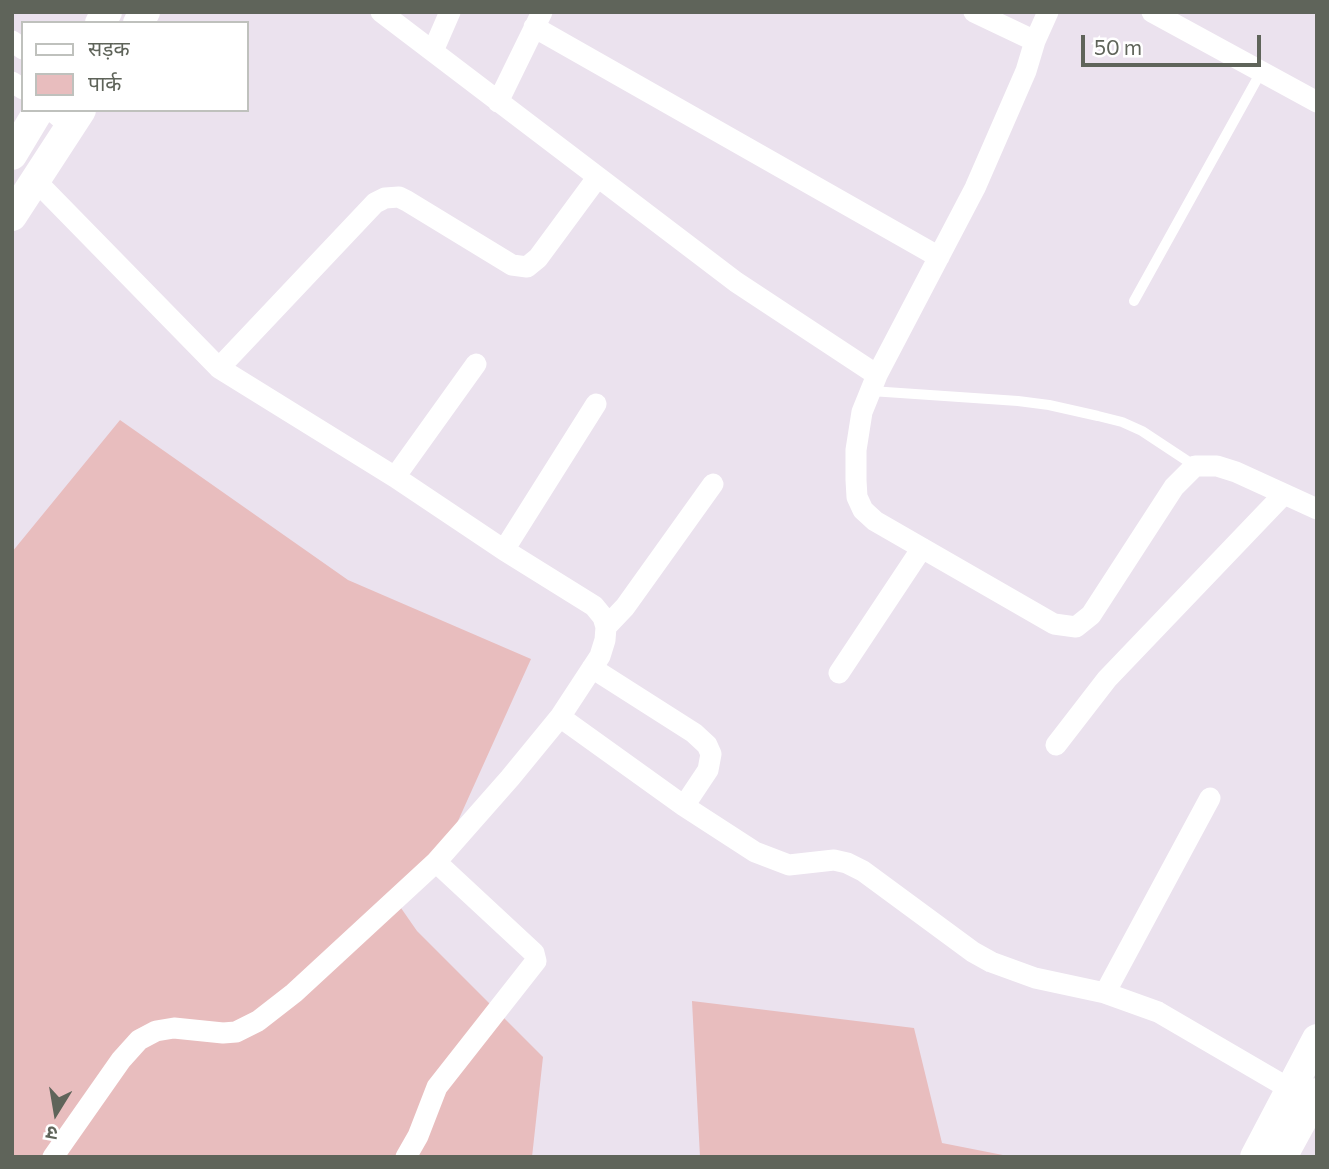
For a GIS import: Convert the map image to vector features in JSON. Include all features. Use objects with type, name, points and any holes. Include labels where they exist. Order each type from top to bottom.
[{"type":"street","points":[[381,12],[597,178],[874,383]]},
{"type":"street","points":[[433,51],[450,12]]},
{"type":"street","points":[[974,12],[1035,41]]},
{"type":"street","points":[[1048,12],[1026,71],[975,188],[874,383],[862,412],[858,432],[857,497],[863,510],[876,521],[1054,624],[1076,627],[1091,615],[1174,487],[1195,466],[1217,466],[1317,509]]},
{"type":"street","points":[[1152,12],[1317,102]]},
{"type":"street","points":[[498,102],[538,20],[939,257]]},
{"type":"street","points":[[12,155],[38,112]]},
{"type":"street","points":[[12,216],[35,180],[67,115]]},
{"type":"street","points":[[219,368],[375,203],[385,198],[399,197],[512,265],[527,267],[538,258],[597,178]]},
{"type":"street","points":[[35,180],[219,368],[395,477],[594,606],[606,626],[606,640],[600,656],[560,717],[436,862],[294,993],[258,1021],[236,1032],[174,1028],[156,1031],[139,1040],[121,1060],[53,1157]]},
{"type":"street","points":[[395,477],[476,363]]},
{"type":"street","points":[[504,550],[596,404]]},
{"type":"street","points":[[606,626],[625,607],[713,484]]},
{"type":"street","points":[[1056,746],[1107,679],[1284,494]]},
{"type":"street","points":[[839,673],[922,548]]},
{"type":"street","points":[[592,668],[694,733],[707,745],[711,754],[708,770],[684,806]]},
{"type":"street","points":[[560,717],[684,806],[755,852],[789,865],[834,860],[855,867],[973,952],[1009,970],[1105,993],[1158,1012],[1303,1091]]},
{"type":"street","points":[[1105,993],[1210,798]]},
{"type":"street","points":[[406,1157],[418,1136],[437,1087],[536,961],[534,953],[436,862]]},
{"type":"street","points":[[1282,1157],[1317,1039]]},
{"type":"street","points":[[1255,1157],[1303,1091]]},
{"type":"lane","points":[[1134,301],[1261,72]]},
{"type":"lane","points":[[874,383],[945,398],[1049,405],[1122,422],[1142,431],[1195,466]]},
{"type":"green space","points":[[120,420],[348,580],[531,659],[444,852],[401,908],[417,931],[543,1057],[532,1157],[12,1157],[12,552]]},
{"type":"green space","points":[[692,1001],[914,1028],[942,1143],[1013,1157],[700,1157]]}]
